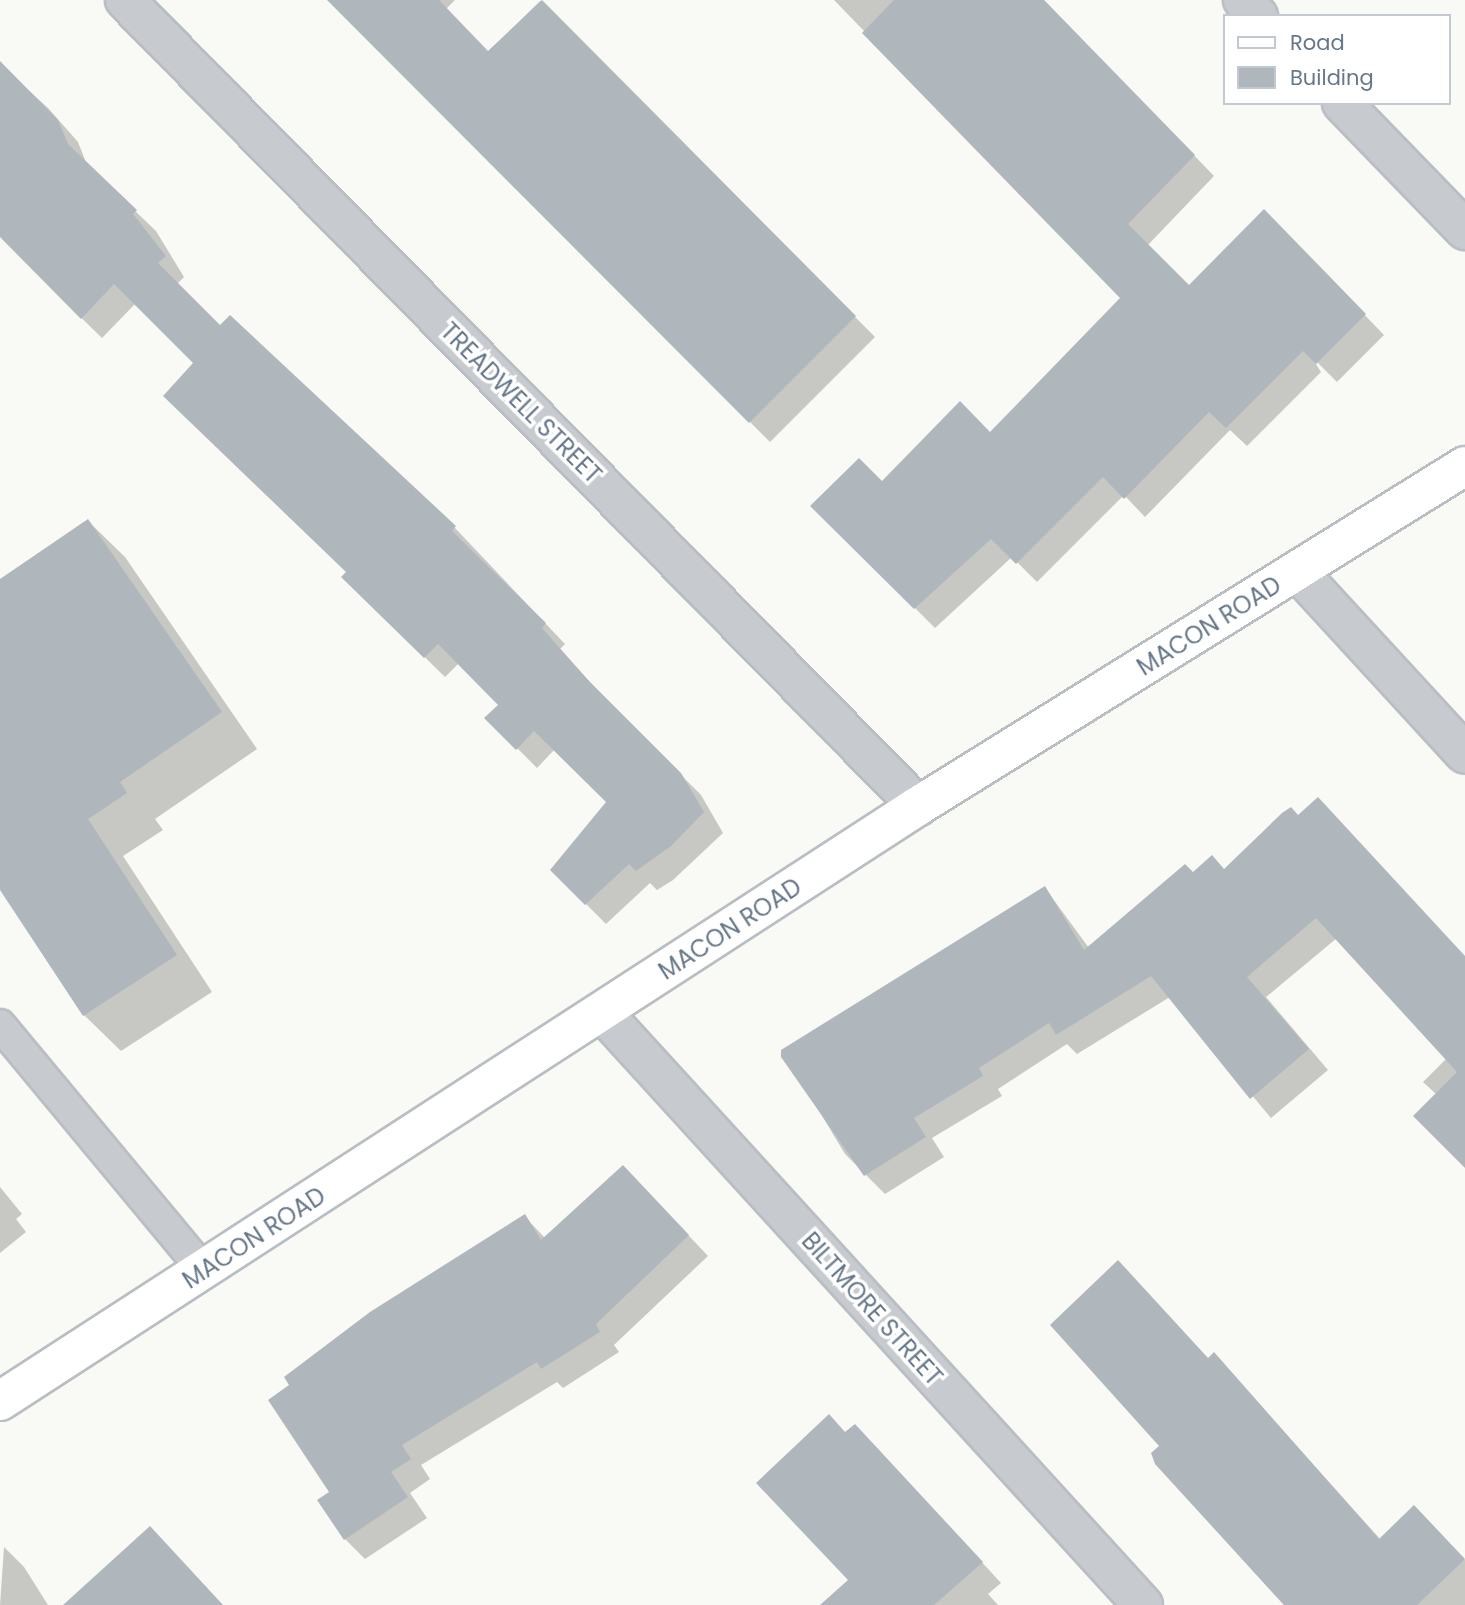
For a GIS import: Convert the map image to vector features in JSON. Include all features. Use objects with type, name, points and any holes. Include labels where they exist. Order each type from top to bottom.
[{"type":"main road","name":"MACON ROAD","points":[[0,1401],[918,806],[1465,466]]},
{"type":"street","name":"TREADWELL STREET","points":[[125,0],[918,806]]},
{"type":"street","points":[[1243,0],[1256,14]]},
{"type":"street","points":[[1344,105],[1465,230]]},
{"type":"street","points":[[1297,572],[1465,754]]},
{"type":"street","name":"BILTMORE STREET","points":[[602,1012],[1143,1605]]},
{"type":"lane","points":[[0,1025],[204,1270]]},
{"type":"building","points":[[327,0],[439,0],[488,51],[542,0],[856,316],[749,423]]},
{"type":"building","points":[[894,0],[1044,0],[1195,155],[1128,224],[1189,285],[1264,209],[1366,314],[1316,364],[1303,351],[1226,428],[1209,412],[1124,499],[1103,477],[1016,564],[991,539],[914,609],[810,506],[859,458],[882,481],[960,401],[990,432],[1120,298],[862,33]]},
{"type":"building","points":[[0,61],[58,120],[68,144],[137,210],[133,214],[166,256],[158,263],[220,325],[230,315],[456,526],[452,531],[546,623],[542,628],[588,680],[681,773],[704,812],[671,846],[636,871],[629,864],[585,905],[550,870],[606,802],[534,731],[516,750],[484,718],[498,705],[438,644],[424,658],[341,577],[346,572],[163,396],[193,363],[114,284],[81,319],[0,237]]},
{"type":"building","points":[[88,519],[222,712],[120,782],[127,793],[88,819],[177,955],[83,1016],[0,890],[0,579]]},
{"type":"building","points":[[1318,797],[1465,956],[1465,1168],[1413,1116],[1457,1072],[1316,918],[1247,977],[1309,1049],[1250,1099],[1151,976],[1056,1035],[1049,1023],[979,1068],[983,1076],[914,1118],[926,1137],[864,1176],[781,1057],[781,1050],[1045,886],[1084,950],[1185,864],[1193,872],[1212,855],[1224,869],[1282,813],[1291,807],[1298,815]]},
{"type":"building","points":[[623,1165],[689,1235],[596,1324],[600,1332],[541,1369],[537,1362],[402,1445],[411,1459],[391,1472],[408,1497],[344,1540],[317,1500],[329,1492],[268,1400],[289,1385],[284,1377],[370,1312],[525,1214],[541,1240]]},
{"type":"building","points":[[1118,1260],[1208,1358],[1214,1352],[1379,1539],[1414,1505],[1465,1559],[1417,1605],[1284,1605],[1155,1464],[1151,1453],[1159,1446],[1050,1325]]},
{"type":"building","points":[[829,1414],[845,1432],[855,1424],[983,1562],[934,1605],[820,1605],[848,1580],[756,1483]]},
{"type":"building","points":[[150,1526],[223,1605],[63,1605]]}]
